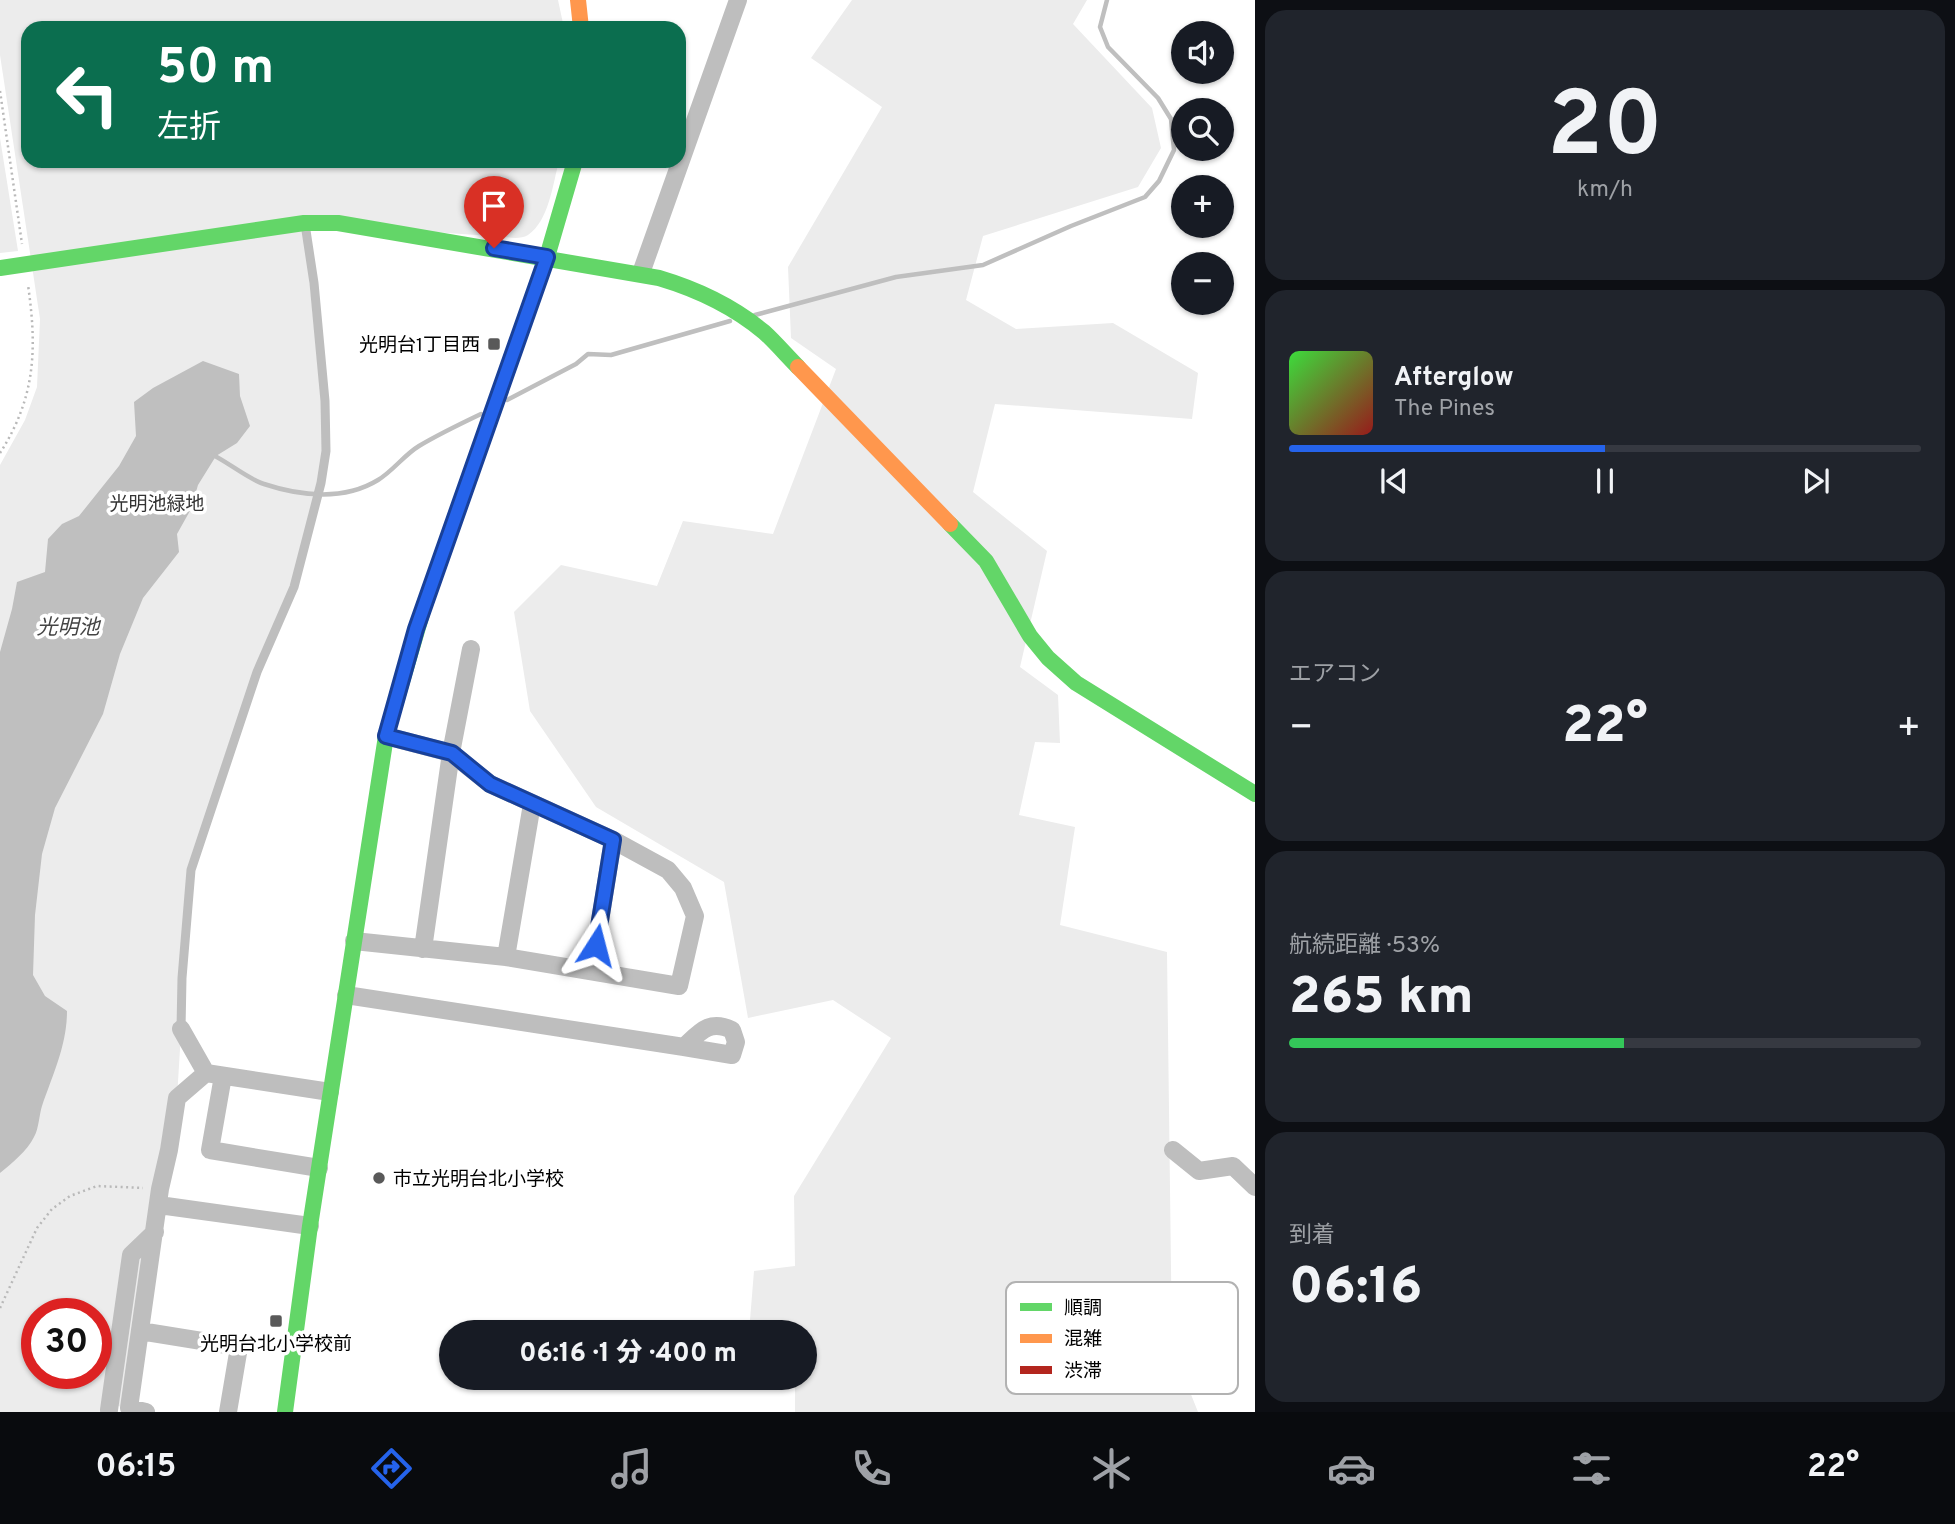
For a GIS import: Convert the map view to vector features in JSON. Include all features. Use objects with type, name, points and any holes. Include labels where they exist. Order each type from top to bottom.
[{"type":"street","points":[[578,0],[580,21]]},
{"type":"street","points":[[686,146],[738,0]]},
{"type":"street","points":[[285,1412],[330,1092],[386,736],[416,629],[547,257],[573,168]]},
{"type":"street","points":[[641,273],[678,168]]},
{"type":"street","points":[[0,268],[304,223],[338,223],[663,277],[708,295],[734,309],[765,333],[986,561],[1030,636],[1048,659],[1076,682],[1255,794]]},
{"type":"street","points":[[423,949],[452,753],[471,649]]},
{"type":"street","points":[[354,941],[506,957],[679,986],[695,916],[683,888],[668,870],[613,840],[490,784],[452,753],[386,736]]},
{"type":"street","points":[[506,957],[532,804]]},
{"type":"street","points":[[592,971],[613,840]]},
{"type":"street","points":[[346,996],[684,1047]]},
{"type":"street","points":[[181,1029],[214,1074],[210,1150],[319,1168]]},
{"type":"street","points":[[155,1232],[131,1255],[108,1411],[138,1410],[140,1331],[177,1098],[214,1074],[330,1092]]},
{"type":"street","points":[[1173,1150],[1199,1171],[1233,1166],[1255,1187]]},
{"type":"street","points":[[160,1197],[310,1226]]},
{"type":"street","points":[[140,1331],[239,1347],[228,1412]]},
{"type":"lane","points":[[181,1029],[182,978],[191,870],[257,672],[294,587],[318,495],[326,452],[326,401],[314,283],[304,223]]},
{"type":"path","points":[[0,91],[33,321],[34,356],[29,384],[18,417],[0,453]]},
{"type":"path","points":[[0,1308],[37,1228],[52,1209],[70,1196],[97,1186],[160,1197]]},
{"type":"green space","name":"光明池緑地","points":[[0,0],[558,0],[562,21],[21,21],[21,168],[557,168],[541,221],[523,237],[304,223],[326,451],[294,587],[257,672],[191,870],[177,1098],[129,1408],[106,1404],[102,1412],[0,1412],[0,465],[25,420],[37,387],[40,319],[0,55]]},
{"type":"green space","points":[[852,0],[1087,0],[1073,24],[1152,108],[1161,148],[1138,187],[983,236],[966,300],[1016,329],[1113,323],[1198,373],[1192,419],[995,404],[973,492],[1047,551],[1020,667],[1058,695],[1060,743],[1035,742],[1019,815],[1075,827],[1060,925],[1167,952],[1171,1282],[1006,1282],[1006,1394],[1191,1394],[1198,1412],[795,1412],[795,1390],[817,1390],[817,1320],[750,1320],[754,1271],[795,1266],[794,1196],[891,1038],[833,1000],[748,1018],[724,882],[596,807],[530,711],[514,612],[561,565],[657,586],[683,521],[773,534],[836,369],[791,338],[788,267],[882,107],[811,58]]},
{"type":"green space","points":[[0,138],[18,251],[0,253]]},
{"type":"water","name":"光明池","points":[[203,361],[239,374],[240,396],[250,426],[237,443],[216,456],[198,485],[191,509],[177,534],[179,552],[143,598],[120,654],[103,714],[55,808],[42,854],[35,915],[33,975],[45,996],[67,1011],[65,1036],[34,1137],[23,1152],[0,1173],[0,652],[17,582],[45,572],[48,539],[62,524],[79,516],[119,466],[136,436],[134,402],[153,388]]},
{"type":"waterway","points":[[755,315],[896,277],[983,265],[1145,197],[1159,181],[1174,150],[1171,119],[1158,98],[1108,47],[1100,27],[1107,0]]},
{"type":"waterway","points":[[507,400],[576,364],[588,354],[611,355],[730,321]]},
{"type":"waterway","points":[[213,455],[264,484],[307,494],[336,494],[365,487],[378,480],[419,446],[481,414]]},
{"type":"traffic: fast","points":[[513,354],[547,257],[573,168]]},
{"type":"traffic: fast","points":[[0,268],[304,223],[338,223],[659,278],[701,293],[740,315],[764,332],[798,367]]},
{"type":"traffic: fast","points":[[950,524],[986,561],[1030,636],[1048,658],[1076,683],[1255,794]]},
{"type":"traffic: fast","points":[[285,1412],[310,1226],[386,736],[424,607]]},
{"type":"traffic: slow","points":[[578,0],[580,21]]},
{"type":"traffic: slow","points":[[798,367],[950,524]]},
{"type":"traffic: jam","points":[[424,607],[513,354]]},
{"type":"place","name":"光明台1丁目西","points":[[494,344]]},
{"type":"place","name":"市立光明台北小学校","points":[[379,1178]]},
{"type":"place","name":"光明台北小学校前","points":[[276,1321]]},
{"type":"route","points":[[494,248],[547,257],[416,629],[386,736],[452,753],[490,784],[613,840],[596,945]]}]
